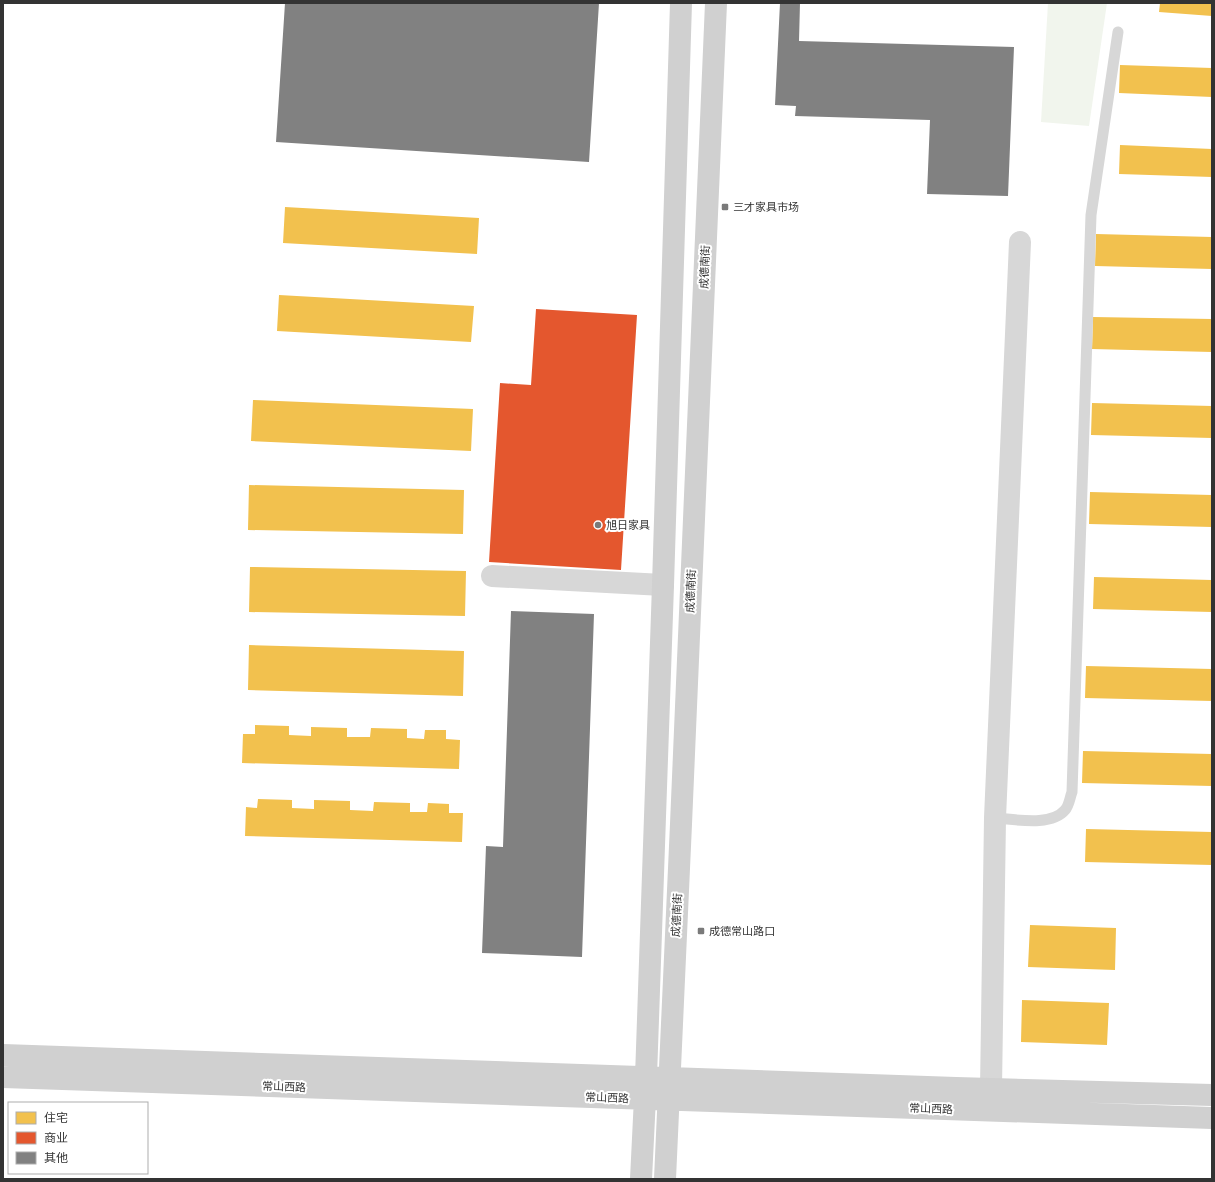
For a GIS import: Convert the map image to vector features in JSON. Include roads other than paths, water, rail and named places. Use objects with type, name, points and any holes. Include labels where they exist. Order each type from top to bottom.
[{"type":"main road","points":[[641,1179],[646,1077],[663,585],[681,3]]},
{"type":"main road","name":"成德南街","points":[[665,1179],[716,3]]},
{"type":"main road","name":"常山西路","points":[[3,1055],[990,1089],[1212,1095]]},
{"type":"main road","name":"常山西路","points":[[3,1077],[1212,1118]]},
{"type":"street","points":[[990,1089],[995,818],[1020,242]]},
{"type":"street","points":[[492,576],[663,585]]},
{"type":"lane","points":[[995,818],[1034,821],[1054,818],[1066,810],[1072,792],[1091,215],[1118,32]]},
{"type":"place","name":"三才家具市场","points":[[725,207]]},
{"type":"place","name":"旭日家具","points":[[598,525]]},
{"type":"place","name":"成德常山路口","points":[[701,931]]}]
